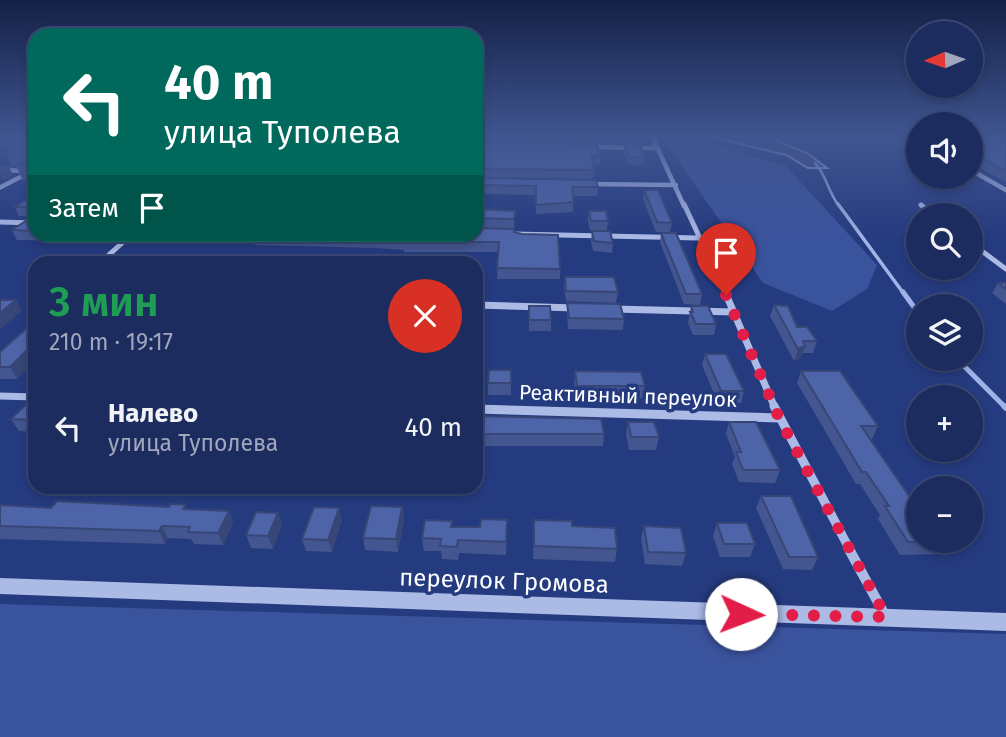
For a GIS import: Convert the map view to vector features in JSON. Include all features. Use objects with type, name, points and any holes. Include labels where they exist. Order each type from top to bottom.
[{"type":"street","points":[[668,170],[734,312],[779,418],[886,617]]},
{"type":"street","points":[[0,188],[28,173]]},
{"type":"street","points":[[983,177],[1006,190]]},
{"type":"street","points":[[583,184],[676,185]]},
{"type":"street","points":[[0,222],[28,223]]},
{"type":"street","points":[[504,234],[698,238]]},
{"type":"street","points":[[108,256],[123,242]]},
{"type":"street","points":[[983,252],[1006,269]]},
{"type":"street","points":[[483,305],[585,308]]},
{"type":"street","points":[[598,309],[734,312]]},
{"type":"street","points":[[0,396],[28,397]]},
{"type":"street","name":"Реактивный переулок","points":[[483,409],[779,418]]},
{"type":"street","name":"переулок Громова","points":[[0,586],[1006,622]]},
{"type":"shaded area","points":[[685,170],[790,170],[877,265],[867,289],[832,311],[763,283]]},
{"type":"shaded area","points":[[0,604],[1006,634],[1006,737],[0,737]]},
{"type":"building","points":[[483,178],[596,180],[598,187],[572,187],[574,202],[536,205],[536,186],[483,185]]},
{"type":"building","points":[[644,190],[658,190],[672,223],[657,222]]},
{"type":"building","points":[[28,199],[28,207],[15,207]]},
{"type":"building","points":[[483,209],[515,211],[514,219],[483,218]]},
{"type":"building","points":[[589,211],[606,211],[608,221],[591,221]]},
{"type":"building","points":[[28,220],[28,231],[12,230]]},
{"type":"building","points":[[483,228],[514,229],[514,232],[522,234],[558,235],[560,269],[497,268],[499,242],[483,242]]},
{"type":"building","points":[[592,231],[610,231],[613,243],[594,241]]},
{"type":"building","points":[[661,233],[676,233],[702,294],[686,294]]},
{"type":"building","points":[[565,277],[614,277],[618,292],[566,291]]},
{"type":"building","points":[[0,300],[16,300],[0,313]]},
{"type":"building","points":[[567,303],[620,304],[624,319],[569,318]]},
{"type":"building","points":[[774,305],[788,306],[797,327],[807,327],[817,341],[803,341],[805,346],[798,349]]},
{"type":"building","points":[[529,306],[550,306],[551,320],[529,320]]},
{"type":"building","points":[[691,306],[708,306],[716,324],[696,324],[690,312],[693,312]]},
{"type":"building","points":[[28,327],[28,349],[10,367],[0,367],[0,352]]},
{"type":"building","points":[[705,354],[726,354],[744,391],[721,391]]},
{"type":"building","points":[[489,370],[511,370],[511,383],[488,383]]},
{"type":"building","points":[[575,371],[641,372],[645,386],[577,386]]},
{"type":"building","points":[[801,371],[840,371],[878,426],[861,426],[906,491],[906,539],[885,506],[889,506],[866,472],[862,472]]},
{"type":"building","points":[[28,403],[28,420],[11,419]]},
{"type":"building","points":[[483,416],[601,419],[604,434],[483,434]]},
{"type":"building","points":[[628,422],[654,422],[659,437],[631,437]]},
{"type":"building","points":[[729,422],[756,422],[780,470],[743,470],[736,452],[741,452]]},
{"type":"building","points":[[761,496],[791,496],[818,557],[789,557]]},
{"type":"building","points":[[57,501],[169,507],[171,504],[186,505],[183,509],[229,511],[218,533],[188,532],[190,527],[162,526],[159,531],[0,526],[0,505],[51,508]]},
{"type":"building","points":[[371,506],[402,507],[396,539],[363,538]]},
{"type":"building","points":[[314,507],[339,508],[328,540],[302,539]]},
{"type":"building","points":[[256,512],[278,513],[268,536],[246,535]]},
{"type":"building","points":[[481,519],[507,520],[506,542],[458,540],[457,547],[440,546],[441,539],[422,538],[425,520],[452,521],[451,527],[480,527]]},
{"type":"building","points":[[534,520],[572,521],[572,526],[615,528],[617,549],[534,546]]},
{"type":"building","points":[[717,523],[747,523],[755,544],[724,544]]},
{"type":"building","points":[[644,526],[681,528],[686,553],[648,552]]},
{"type":"waterway","points":[[821,170],[839,206]]},
{"type":"waterway","points":[[838,204],[904,294]]},
{"type":"waterway","points":[[903,292],[906,296]]},
{"type":"waterway","points":[[969,371],[1006,408]]},
{"type":"route","points":[[726,295],[779,418],[886,617],[741,614]]}]
